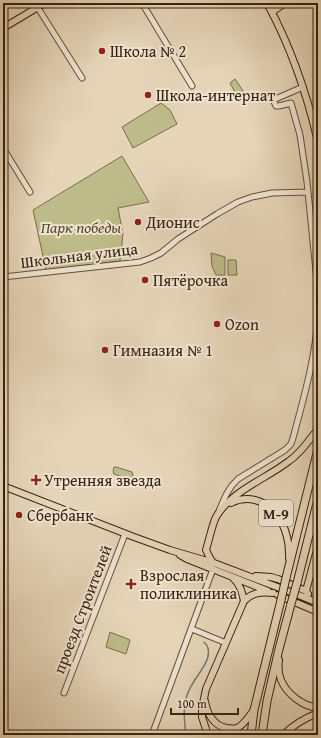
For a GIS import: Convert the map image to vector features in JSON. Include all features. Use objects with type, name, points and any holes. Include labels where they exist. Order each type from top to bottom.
[{"type":"highway","name":"М-9","points":[[251,735],[254,710],[318,449]]},
{"type":"highway","name":"М-9","points":[[262,735],[267,701],[279,649],[318,499]]},
{"type":"main road","points":[[3,28],[45,3]]},
{"type":"main road","points":[[267,3],[291,53],[310,110],[318,142]]},
{"type":"main road","points":[[272,12],[285,3]]},
{"type":"main road","name":"М-9","points":[[215,518],[236,496],[290,461],[305,447],[318,429]]},
{"type":"main road","points":[[3,486],[125,534],[189,555],[214,566],[231,576],[318,612]]},
{"type":"main road","name":"М-9","points":[[224,507],[237,500],[250,499],[262,501],[269,506],[283,525],[288,539],[289,568]]},
{"type":"main road","points":[[214,566],[206,550],[215,518]]},
{"type":"main road","points":[[306,591],[317,548]]},
{"type":"main road","points":[[170,550],[187,559],[248,576],[315,602]]},
{"type":"main road","points":[[189,555],[206,550]]},
{"type":"main road","points":[[231,576],[237,582],[244,601]]},
{"type":"main road","points":[[248,576],[271,577],[278,579],[306,591],[315,602]]},
{"type":"main road","points":[[208,735],[202,717],[202,708],[206,688],[244,601],[247,597],[256,593],[273,593]]},
{"type":"main road","points":[[279,649],[278,667],[281,681],[292,695],[300,702],[318,708]]},
{"type":"main road","points":[[204,698],[209,715],[214,722],[221,727],[236,728],[246,720],[254,710]]},
{"type":"main road","points":[[283,735],[297,723],[318,714]]},
{"type":"street","points":[[142,3],[192,86]]},
{"type":"street","points":[[38,8],[82,78]]},
{"type":"street","points":[[303,87],[273,100],[276,106],[290,103],[292,104],[300,134],[308,182],[318,307]]},
{"type":"street","points":[[3,148],[30,192]]},
{"type":"street","name":"Школьная улица","points":[[3,278],[140,262],[161,252],[178,239],[217,214],[252,196],[272,193],[308,192]]},
{"type":"street","points":[[215,518],[231,485],[238,479],[285,450],[291,444],[305,395],[317,335],[318,314]]},
{"type":"street","name":"проезд Строителей","points":[[64,693],[125,534]]},
{"type":"street","points":[[152,735],[214,566]]},
{"type":"street","points":[[192,629],[226,643]]},
{"type":"green space","points":[[235,79],[244,92],[237,96],[230,83]]},
{"type":"green space","points":[[161,103],[170,110],[177,124],[133,148],[122,127]]},
{"type":"green space","name":"Парк победы","points":[[122,156],[149,202],[118,208],[123,234],[120,261],[46,270],[33,210]]},
{"type":"green space","points":[[211,253],[225,257],[225,275],[216,275],[212,266]]},
{"type":"green space","points":[[228,260],[236,260],[237,275],[228,275]]},
{"type":"green space","points":[[114,467],[132,472],[132,479],[129,480],[114,474]]},
{"type":"green space","points":[[110,632],[130,640],[126,654],[106,647]]},
{"type":"waterway","points":[[186,735],[184,716],[185,701],[190,688],[206,663],[208,657],[208,647],[204,642]]},
{"type":"place","name":"Школа № 2","points":[[102,51]]},
{"type":"place","name":"Школа-интернат","points":[[148,95]]},
{"type":"place","name":"Дионис","points":[[138,222]]},
{"type":"place","name":"Пятёрочка","points":[[145,280]]},
{"type":"place","name":"Ozon","points":[[217,324]]},
{"type":"place","name":"Гимназия № 1","points":[[105,350]]},
{"type":"place","name":"Утренняя звезда","points":[[36,480]]},
{"type":"place","name":"Сбербанк","points":[[19,515]]},
{"type":"place","name":"Взрослая поликлиника","points":[[131,584]]}]
